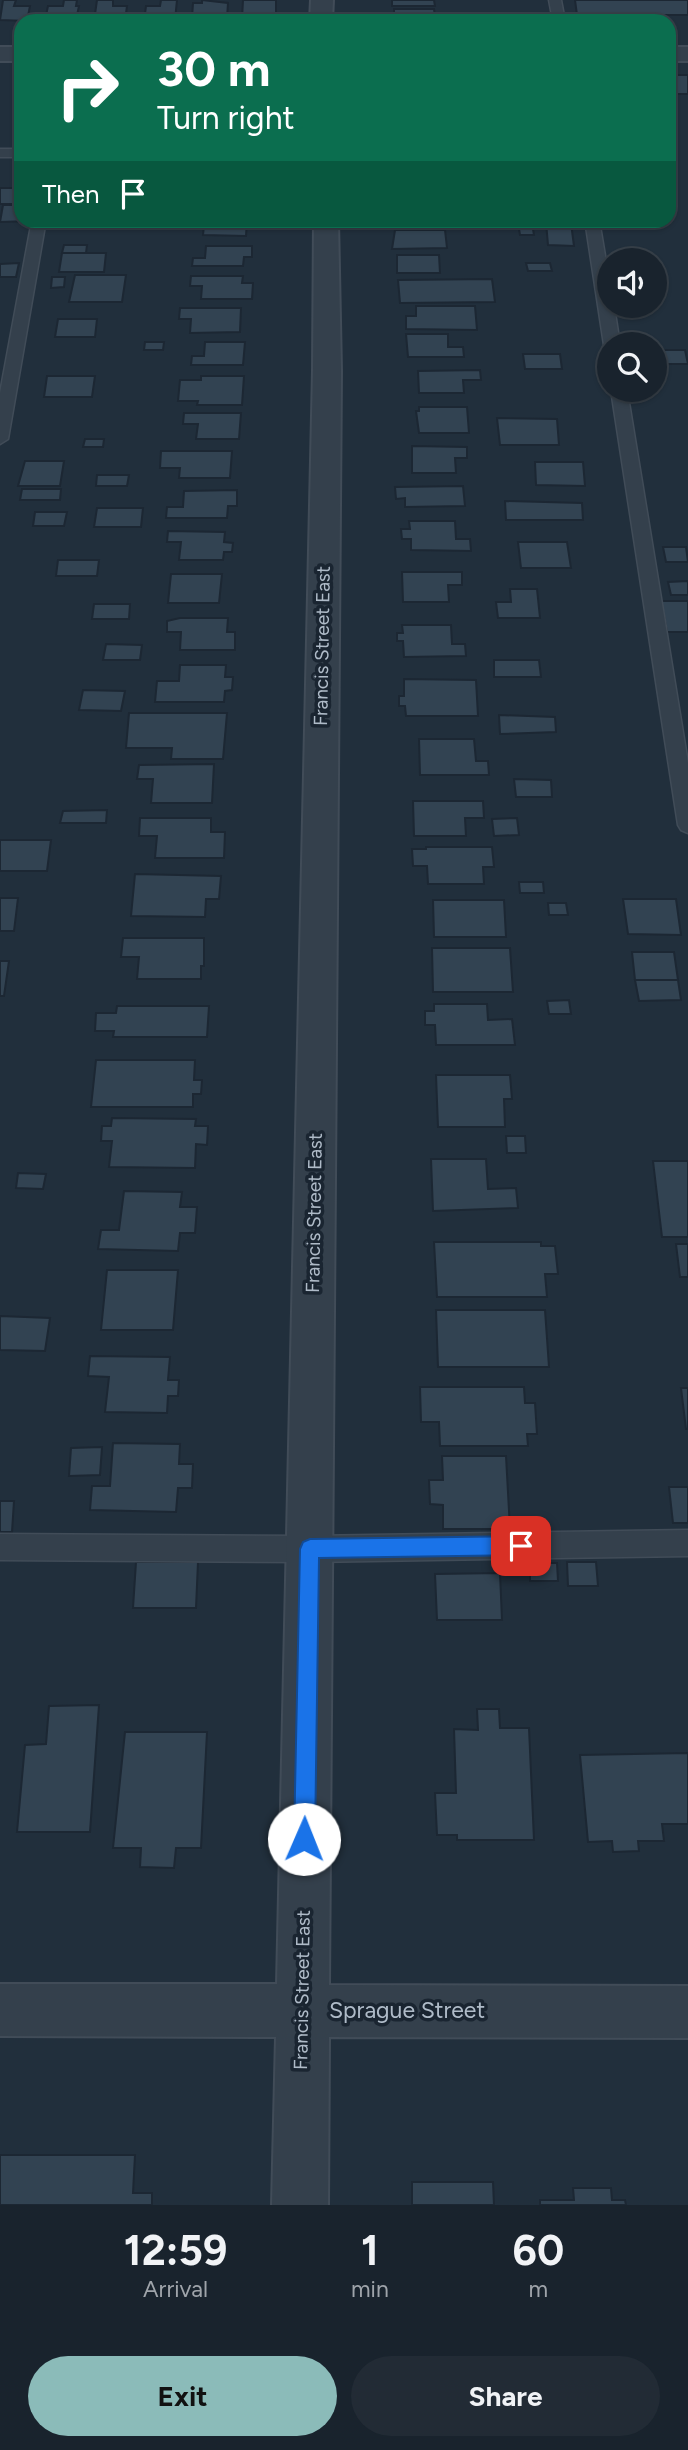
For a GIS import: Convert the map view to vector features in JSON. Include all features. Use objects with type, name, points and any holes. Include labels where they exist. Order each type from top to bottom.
[{"type":"street","name":"Francis Street East","points":[[300,2205],[327,370],[326,228]]},
{"type":"street","name":"Sprague Street","points":[[0,2010],[688,2011]]},
{"type":"lane","points":[[0,439],[38,228]]},
{"type":"lane","points":[[593,228],[610,332]]},
{"type":"lane","points":[[621,402],[688,825]]},
{"type":"lane","points":[[0,1546],[310,1549],[688,1543]]},
{"type":"building","points":[[3,0],[16,0],[14,6],[30,6],[28,14],[14,14],[14,21],[0,20]]},
{"type":"building","points":[[64,0],[77,0],[77,14],[46,14],[48,6],[63,6]]},
{"type":"building","points":[[97,0],[113,0],[113,6],[127,6],[126,14],[95,14]]},
{"type":"building","points":[[161,0],[177,0],[176,14],[145,14],[146,6],[160,6]]},
{"type":"building","points":[[202,0],[228,3],[227,14],[192,14],[193,3],[202,3]]},
{"type":"building","points":[[243,0],[276,0],[276,14],[242,14]]},
{"type":"building","points":[[392,0],[434,0],[435,6],[392,6]]},
{"type":"building","points":[[575,0],[688,0],[688,15],[577,14]]},
{"type":"building","points":[[394,9],[434,9],[435,14],[394,14]]},
{"type":"building","points":[[676,75],[688,75],[688,94],[676,94]]},
{"type":"building","points":[[0,188],[14,188],[14,204],[0,204]]},
{"type":"building","points":[[3,205],[14,205],[14,222],[0,222]]},
{"type":"building","points":[[204,228],[246,228],[246,236],[203,235]]},
{"type":"building","points":[[519,228],[533,228],[534,235],[520,235]]},
{"type":"building","points":[[547,228],[572,228],[574,246],[548,245]]},
{"type":"building","points":[[395,230],[445,230],[447,248],[392,249]]},
{"type":"building","points":[[64,245],[87,245],[86,253],[62,253]]},
{"type":"building","points":[[206,246],[252,246],[252,257],[244,257],[243,266],[192,266],[193,258],[205,258]]},
{"type":"building","points":[[62,253],[106,253],[104,272],[59,272]]},
{"type":"building","points":[[397,255],[439,255],[440,273],[397,273]]},
{"type":"building","points":[[19,263],[16,277],[0,277],[0,264]]},
{"type":"building","points":[[526,263],[550,263],[552,271],[528,271]]},
{"type":"building","points":[[75,275],[126,275],[122,302],[69,302]]},
{"type":"building","points":[[191,276],[243,276],[242,283],[253,283],[252,299],[201,299],[202,286],[190,286]]},
{"type":"building","points":[[52,277],[65,277],[64,287],[51,288]]},
{"type":"building","points":[[492,279],[495,302],[400,303],[398,280]]},
{"type":"building","points":[[416,306],[475,306],[477,330],[406,329],[406,316],[416,316]]},
{"type":"building","points":[[180,308],[241,308],[240,332],[190,333],[191,319],[179,319]]},
{"type":"building","points":[[58,319],[97,319],[95,337],[55,337]]},
{"type":"building","points":[[406,334],[448,334],[448,347],[463,347],[464,357],[408,357]]},
{"type":"building","points":[[145,342],[164,342],[163,350],[144,350]]},
{"type":"building","points":[[205,342],[245,342],[243,365],[191,365],[192,356],[204,356]]},
{"type":"building","points":[[667,350],[685,350],[688,364],[667,364]]},
{"type":"building","points":[[523,354],[560,354],[562,369],[525,369]]},
{"type":"building","points":[[480,370],[481,380],[463,380],[464,393],[419,393],[418,371]]},
{"type":"building","points":[[47,376],[95,376],[92,397],[44,397]]},
{"type":"building","points":[[201,376],[244,376],[242,405],[197,405],[198,401],[178,401],[180,380],[201,380]]},
{"type":"building","points":[[419,407],[467,407],[469,433],[419,433],[416,411],[419,411]]},
{"type":"building","points":[[184,413],[241,413],[239,439],[196,439],[198,424],[183,424]]},
{"type":"building","points":[[497,418],[557,419],[559,445],[500,445]]},
{"type":"building","points":[[85,439],[104,439],[103,447],[83,447]]},
{"type":"building","points":[[412,446],[467,447],[467,458],[455,458],[456,473],[412,473]]},
{"type":"building","points":[[161,451],[232,451],[230,478],[179,478],[180,468],[160,468]]},
{"type":"building","points":[[25,461],[64,461],[60,486],[18,486]]},
{"type":"building","points":[[535,462],[583,462],[585,486],[536,485]]},
{"type":"building","points":[[97,475],[129,475],[127,486],[96,486]]},
{"type":"building","points":[[463,486],[465,506],[405,507],[405,498],[396,499],[395,487]]},
{"type":"building","points":[[22,489],[61,489],[60,500],[20,500]]},
{"type":"building","points":[[237,490],[237,506],[228,506],[227,518],[166,518],[167,507],[183,507],[184,491]]},
{"type":"building","points":[[505,501],[582,503],[583,520],[506,520]]},
{"type":"building","points":[[97,508],[143,508],[141,527],[94,527]]},
{"type":"building","points":[[35,512],[67,512],[64,526],[33,526]]},
{"type":"building","points":[[409,521],[455,521],[456,539],[470,539],[471,551],[411,550],[411,539],[402,539],[401,529],[410,529]]},
{"type":"building","points":[[168,531],[225,532],[224,542],[233,543],[232,552],[224,552],[223,560],[179,560],[181,542],[167,542]]},
{"type":"building","points":[[518,542],[567,542],[571,568],[521,568]]},
{"type":"building","points":[[663,547],[686,547],[688,562],[666,562]]},
{"type":"building","points":[[58,560],[99,560],[97,576],[56,576]]},
{"type":"building","points":[[402,572],[462,572],[462,585],[448,585],[449,602],[403,602]]},
{"type":"building","points":[[171,574],[222,574],[219,603],[168,603]]},
{"type":"building","points":[[688,581],[688,595],[671,595],[668,582]]},
{"type":"building","points":[[510,589],[537,589],[540,618],[498,618],[496,602],[511,602]]},
{"type":"building","points":[[661,601],[688,601],[688,632],[667,632]]},
{"type":"building","points":[[94,604],[130,604],[129,619],[92,619]]},
{"type":"building","points":[[180,618],[228,618],[227,632],[235,632],[235,650],[180,650],[181,632],[167,632],[167,621]]},
{"type":"building","points":[[402,625],[451,625],[452,644],[465,644],[466,656],[404,657],[403,641],[397,641],[397,633],[403,633]]},
{"type":"building","points":[[106,644],[142,645],[140,660],[103,660]]},
{"type":"building","points":[[494,660],[539,660],[541,677],[494,677]]},
{"type":"building","points":[[180,665],[226,665],[225,677],[233,677],[232,690],[225,691],[224,702],[155,702],[157,681],[179,681]]},
{"type":"building","points":[[404,679],[476,680],[478,716],[406,716],[405,706],[399,706],[399,696],[404,696]]},
{"type":"building","points":[[83,690],[125,691],[121,711],[79,710]]},
{"type":"building","points":[[129,713],[227,713],[223,759],[171,759],[172,748],[126,748]]},
{"type":"building","points":[[499,715],[555,717],[556,732],[500,734]]},
{"type":"building","points":[[419,739],[474,739],[476,761],[488,761],[489,775],[420,775]]},
{"type":"building","points":[[214,764],[212,803],[151,803],[153,779],[137,779],[139,765]]},
{"type":"building","points":[[514,779],[551,780],[552,797],[516,797]]},
{"type":"building","points":[[413,801],[483,801],[484,818],[465,818],[466,836],[414,836]]},
{"type":"building","points":[[107,810],[106,823],[60,823],[63,811]]},
{"type":"building","points":[[140,818],[211,818],[211,832],[225,832],[224,858],[155,858],[157,836],[139,836]]},
{"type":"building","points":[[517,818],[519,835],[494,836],[492,819]]},
{"type":"building","points":[[0,840],[51,840],[47,871],[0,871]]},
{"type":"building","points":[[492,847],[494,867],[483,867],[484,884],[428,884],[427,866],[413,866],[412,849]]},
{"type":"building","points":[[135,874],[221,876],[219,899],[206,899],[205,917],[131,916]]},
{"type":"building","points":[[519,882],[543,882],[544,893],[520,893]]},
{"type":"building","points":[[0,898],[18,898],[14,931],[0,931]]},
{"type":"building","points":[[623,899],[676,899],[681,935],[628,934]]},
{"type":"building","points":[[433,900],[504,900],[506,937],[434,937]]},
{"type":"building","points":[[548,903],[566,903],[568,915],[549,915]]},
{"type":"building","points":[[123,938],[204,938],[201,979],[137,979],[139,957],[121,957]]},
{"type":"building","points":[[432,948],[510,948],[513,992],[433,992]]},
{"type":"building","points":[[632,952],[674,952],[678,980],[635,980]]},
{"type":"building","points":[[0,961],[9,961],[4,996],[0,996]]},
{"type":"building","points":[[635,980],[678,980],[681,1000],[639,1001]]},
{"type":"building","points":[[569,1000],[571,1014],[549,1014],[547,1001]]},
{"type":"building","points":[[434,1004],[487,1004],[488,1020],[512,1019],[515,1045],[436,1045],[435,1025],[425,1025],[425,1011],[434,1011]]},
{"type":"building","points":[[117,1006],[209,1006],[207,1037],[113,1037],[114,1031],[95,1031],[96,1013],[116,1013]]},
{"type":"building","points":[[96,1060],[195,1060],[194,1080],[202,1080],[201,1094],[193,1094],[193,1107],[91,1107]]},
{"type":"building","points":[[436,1075],[510,1075],[512,1099],[504,1099],[505,1127],[438,1127]]},
{"type":"building","points":[[112,1118],[196,1119],[195,1126],[208,1126],[207,1145],[196,1144],[195,1168],[109,1167],[112,1141],[101,1141],[102,1126],[111,1126]]},
{"type":"building","points":[[506,1136],[525,1136],[526,1153],[507,1153]]},
{"type":"building","points":[[431,1159],[486,1159],[488,1189],[516,1188],[518,1208],[433,1211]]},
{"type":"building","points":[[653,1161],[688,1161],[688,1237],[662,1237]]},
{"type":"building","points":[[18,1173],[46,1174],[43,1189],[16,1188]]},
{"type":"building","points":[[124,1191],[182,1192],[180,1207],[197,1207],[195,1233],[180,1233],[178,1251],[98,1249],[101,1230],[119,1230]]},
{"type":"building","points":[[434,1242],[541,1242],[541,1246],[555,1246],[558,1274],[545,1274],[547,1297],[437,1297]]},
{"type":"building","points":[[676,1244],[688,1244],[688,1277],[680,1277]]},
{"type":"building","points":[[107,1270],[178,1270],[173,1330],[101,1330]]},
{"type":"building","points":[[436,1310],[545,1310],[549,1367],[438,1367]]},
{"type":"building","points":[[0,1316],[50,1318],[45,1351],[0,1350]]},
{"type":"building","points":[[90,1356],[170,1357],[168,1380],[179,1380],[178,1396],[168,1396],[167,1413],[105,1412],[109,1377],[88,1376]]},
{"type":"building","points":[[420,1387],[524,1387],[525,1403],[535,1403],[537,1434],[527,1434],[528,1446],[440,1446],[439,1422],[421,1422]]},
{"type":"building","points":[[681,1388],[688,1388],[688,1429],[686,1429]]},
{"type":"building","points":[[113,1443],[180,1444],[179,1464],[193,1464],[192,1488],[178,1488],[176,1512],[90,1510],[92,1486],[110,1486]]},
{"type":"building","points":[[102,1447],[100,1475],[69,1476],[71,1448]]},
{"type":"building","points":[[442,1456],[506,1456],[510,1529],[443,1529],[443,1505],[430,1504],[429,1480],[443,1480]]},
{"type":"building","points":[[669,1487],[688,1487],[688,1523],[673,1523]]},
{"type":"building","points":[[0,1501],[14,1501],[12,1532],[0,1532]]},
{"type":"building","points":[[136,1562],[198,1562],[196,1608],[133,1608]]},
{"type":"building","points":[[567,1562],[596,1562],[598,1586],[568,1586]]},
{"type":"building","points":[[530,1563],[557,1563],[558,1581],[530,1581]]},
{"type":"building","points":[[500,1573],[502,1620],[437,1620],[435,1574]]},
{"type":"building","points":[[99,1705],[90,1832],[17,1832],[25,1745],[46,1744],[49,1706]]},
{"type":"building","points":[[477,1709],[499,1709],[500,1728],[529,1728],[534,1840],[457,1840],[457,1835],[437,1835],[435,1793],[456,1793],[454,1729],[478,1730]]},
{"type":"building","points":[[125,1732],[207,1732],[201,1848],[176,1848],[174,1868],[140,1867],[141,1848],[113,1848]]},
{"type":"building","points":[[688,1753],[688,1824],[662,1824],[664,1841],[638,1841],[639,1851],[613,1852],[612,1841],[588,1842],[580,1755]]},
{"type":"building","points":[[0,2155],[135,2155],[133,2193],[152,2193],[152,2205],[0,2205]]},
{"type":"building","points":[[412,2182],[493,2182],[494,2205],[412,2205]]},
{"type":"building","points":[[573,2188],[611,2188],[612,2200],[625,2200],[626,2205],[540,2205],[540,2200],[574,2200]]},
{"type":"route","points":[[304,1839],[310,1549],[521,1546]]}]
